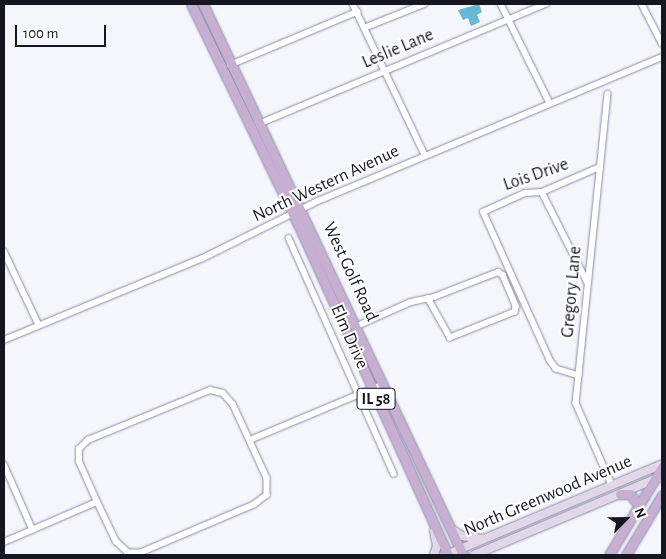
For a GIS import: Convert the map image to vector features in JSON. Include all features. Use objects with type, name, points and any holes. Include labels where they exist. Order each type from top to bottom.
[{"type":"main road","name":"West Golf Road","points":[[191,4],[293,215],[447,555]]},
{"type":"main road","name":"West Golf Road","points":[[203,4],[302,209],[462,552]]},
{"type":"main road","name":"North Greenwood Avenue","points":[[447,555],[462,552],[484,539],[662,465]]},
{"type":"main road","points":[[609,555],[658,477],[662,465]]},
{"type":"main road","name":"North Greenwood Avenue","points":[[474,555],[658,477]]},
{"type":"main road","points":[[620,494],[630,494],[639,506]]},
{"type":"main road","points":[[626,555],[662,495]]},
{"type":"main road","points":[[432,521],[437,544],[434,555]]},
{"type":"main road","points":[[451,529],[462,536],[484,539]]},
{"type":"street","points":[[353,4],[425,155]]},
{"type":"street","points":[[364,28],[424,4]]},
{"type":"street","points":[[501,4],[550,103]]},
{"type":"street","name":"Leslie Lane","points":[[261,123],[546,4]]},
{"type":"street","points":[[642,4],[662,43]]},
{"type":"street","points":[[222,68],[357,12]]},
{"type":"street","name":"North Western Avenue","points":[[4,340],[201,259],[302,209],[425,155],[662,56]]},
{"type":"street","name":"Gregory Lane","points":[[608,94],[587,281],[576,405],[612,485]]},
{"type":"street","name":"Lois Drive","points":[[579,376],[556,369],[550,361],[483,212],[524,193],[542,192],[600,167]]},
{"type":"street","points":[[542,192],[587,281]]},
{"type":"street","name":"Elm Drive","points":[[288,238],[394,474]]},
{"type":"street","points":[[4,251],[39,325]]},
{"type":"street","points":[[357,326],[411,302],[428,298],[498,272],[503,274],[516,306],[516,312],[450,338],[428,298]]},
{"type":"street","points":[[250,440],[384,384]]},
{"type":"street","points":[[210,390],[228,397],[250,440],[269,484],[267,494],[261,502],[141,553],[122,550],[97,502],[79,462],[83,444],[194,395],[210,390]]},
{"type":"street","points":[[4,464],[33,530]]},
{"type":"street","points":[[4,542],[97,502]]},
{"type":"water","points":[[479,4],[482,12],[477,15],[480,22],[471,26],[468,18],[463,20],[458,10]]}]
